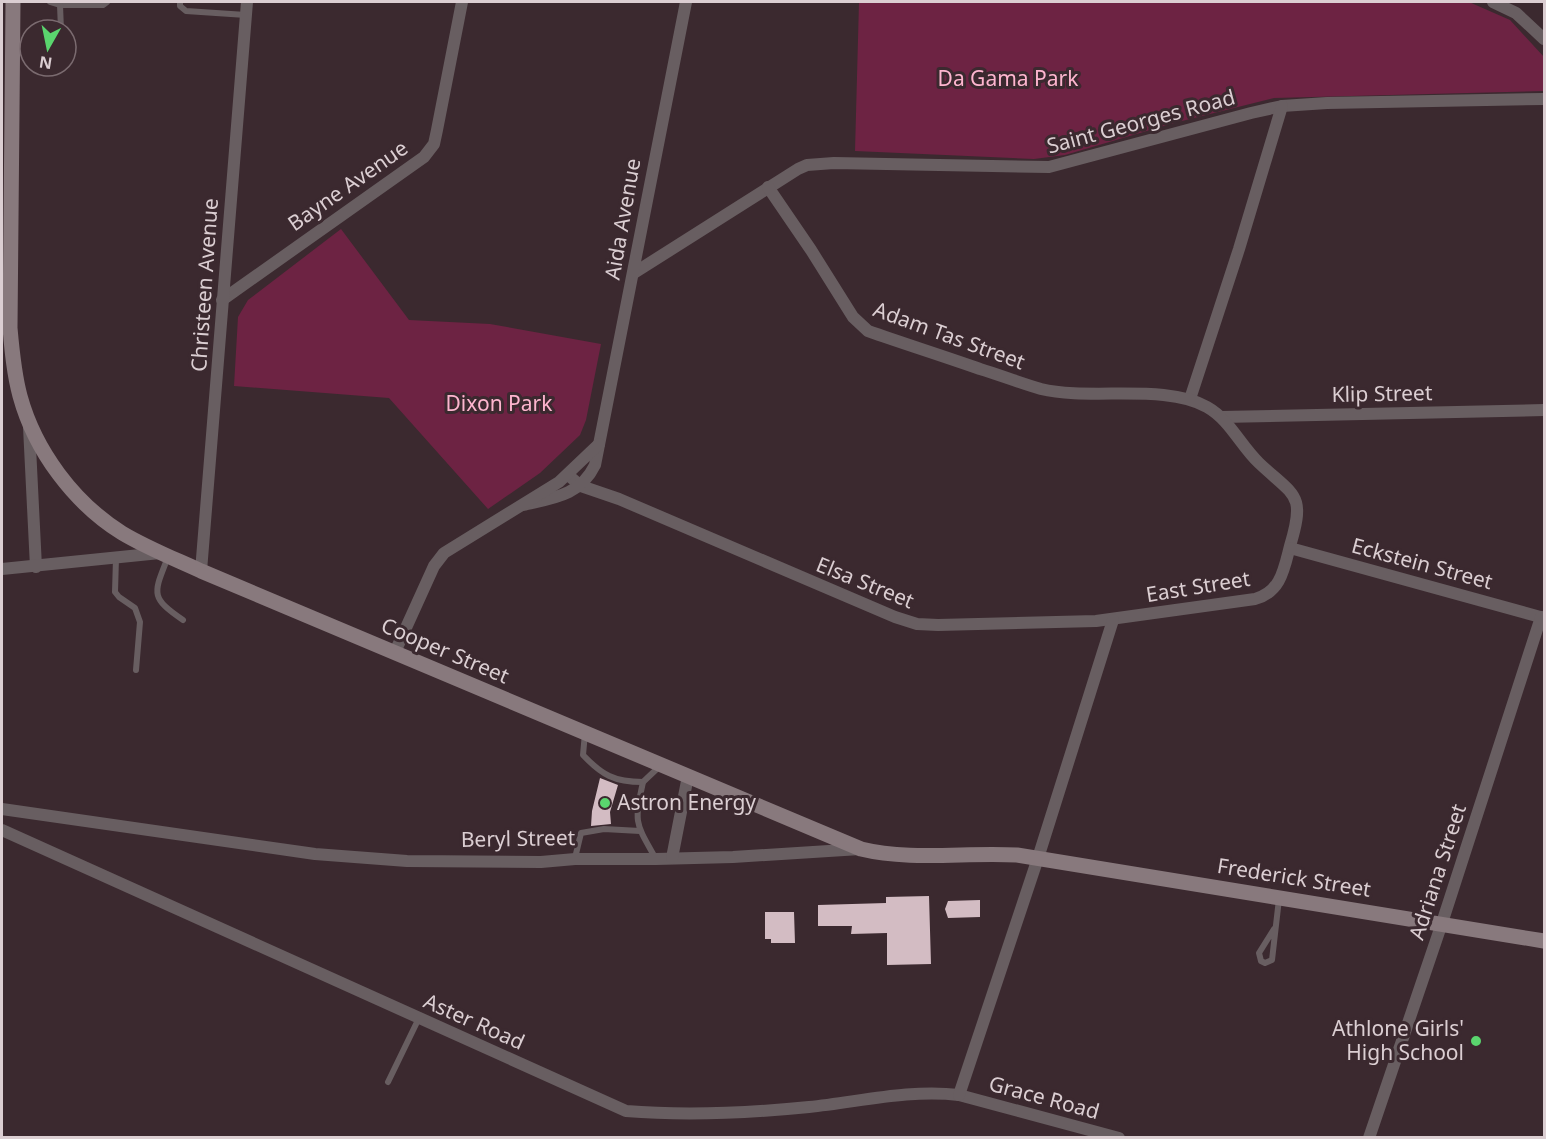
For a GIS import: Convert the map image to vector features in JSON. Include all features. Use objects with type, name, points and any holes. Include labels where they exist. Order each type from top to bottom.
[{"type":"main road","name":"Cooper Street","points":[[13,2],[14,45],[6,328],[20,398],[29,422],[46,455],[74,492],[108,523],[164,555],[861,849]]},
{"type":"main road","name":"Beryl Street","points":[[861,849],[892,854],[988,853],[1038,858]]},
{"type":"main road","name":"Frederick Street","points":[[1038,858],[1545,941]]},
{"type":"street","name":"Christeen Avenue","points":[[201,571],[247,2]]},
{"type":"street","name":"Bayne Avenue","points":[[222,300],[430,151],[437,130],[462,2]]},
{"type":"street","points":[[1492,2],[1516,13],[1545,39]]},
{"type":"street","name":"Aida Avenue","points":[[523,505],[558,496],[581,486],[595,465],[634,273],[657,144],[688,3]]},
{"type":"street","name":"Saint Georges Road","points":[[634,273],[768,187],[807,165],[820,163],[1049,167],[1282,106],[1327,103],[1545,99]]},
{"type":"street","points":[[1190,399],[1239,249],[1282,106]]},
{"type":"street","name":"Adam Tas Street","points":[[768,187],[853,317],[868,331],[1051,391],[1190,399]]},
{"type":"street","name":"East Street","points":[[1113,620],[1263,597],[1270,593],[1279,582],[1297,520],[1297,502],[1291,492],[1253,457],[1233,429],[1221,417],[1190,399]]},
{"type":"street","name":"Klip Street","points":[[1221,417],[1545,410]]},
{"type":"street","points":[[29,422],[36,567]]},
{"type":"street","name":"Aida Avenue","points":[[394,652],[434,566],[444,553],[568,476],[599,444]]},
{"type":"street","name":"Elsa Street","points":[[577,465],[591,474],[619,499]]},
{"type":"street","name":"Elsa Street","points":[[568,476],[581,486],[619,499],[909,623],[950,625],[1113,620]]},
{"type":"street","name":"Eckstein Street","points":[[1290,549],[1543,618]]},
{"type":"street","points":[[2,569],[164,555]]},
{"type":"street","name":"Adriana Street","points":[[1369,1137],[1543,618]]},
{"type":"street","points":[[959,1095],[1038,858],[1113,620]]},
{"type":"street","points":[[672,858],[688,776]]},
{"type":"street","name":"Beryl Street","points":[[2,809],[364,859],[541,862],[861,849]]},
{"type":"street","name":"Aster Road","points":[[2,830],[626,1111],[734,1112],[809,1107],[896,1095],[932,1093],[959,1095]]},
{"type":"street","name":"Grace Road","points":[[959,1095],[1119,1137]]},
{"type":"lane","points":[[50,2],[55,5],[103,5],[107,2]]},
{"type":"lane","points":[[180,2],[180,6],[186,10],[246,15]]},
{"type":"lane","points":[[60,5],[61,18]]},
{"type":"lane","points":[[164,555],[158,582],[159,600],[183,620]]},
{"type":"lane","points":[[116,558],[115,592],[135,608],[140,622],[136,670]]},
{"type":"lane","points":[[585,733],[583,754],[598,770],[609,777],[628,782],[643,782]]},
{"type":"lane","points":[[656,859],[640,831],[636,815],[643,782],[661,764]]},
{"type":"lane","points":[[575,859],[581,833],[604,829],[640,831]]},
{"type":"lane","points":[[1274,929],[1260,953],[1261,961],[1265,963],[1273,957],[1274,929],[1280,897]]},
{"type":"lane","points":[[388,1082],[419,1018]]},
{"type":"green space","name":"Da Gama Park","points":[[859,2],[1469,2],[1510,20],[1544,57],[1544,91],[1274,98],[1174,123],[1065,155],[1034,159],[855,151]]},
{"type":"green space","name":"Dixon Park","points":[[341,229],[409,320],[490,324],[601,344],[586,420],[580,435],[540,473],[488,509],[389,398],[234,386],[238,317],[248,300]]},
{"type":"building","points":[[600,778],[618,785],[610,812],[611,824],[591,826],[592,811]]},
{"type":"building","points":[[929,896],[931,964],[887,965],[887,933],[851,934],[852,926],[818,926],[818,905],[886,903],[886,897]]},
{"type":"building","points":[[980,900],[980,917],[948,918],[945,909],[948,901]]},
{"type":"building","points":[[765,912],[794,912],[795,943],[771,943],[771,939],[765,939]]},
{"type":"place","name":"Astron Energy","points":[[605,803]]},
{"type":"place","name":"Athlone Girls' High School","points":[[1476,1041]]}]
